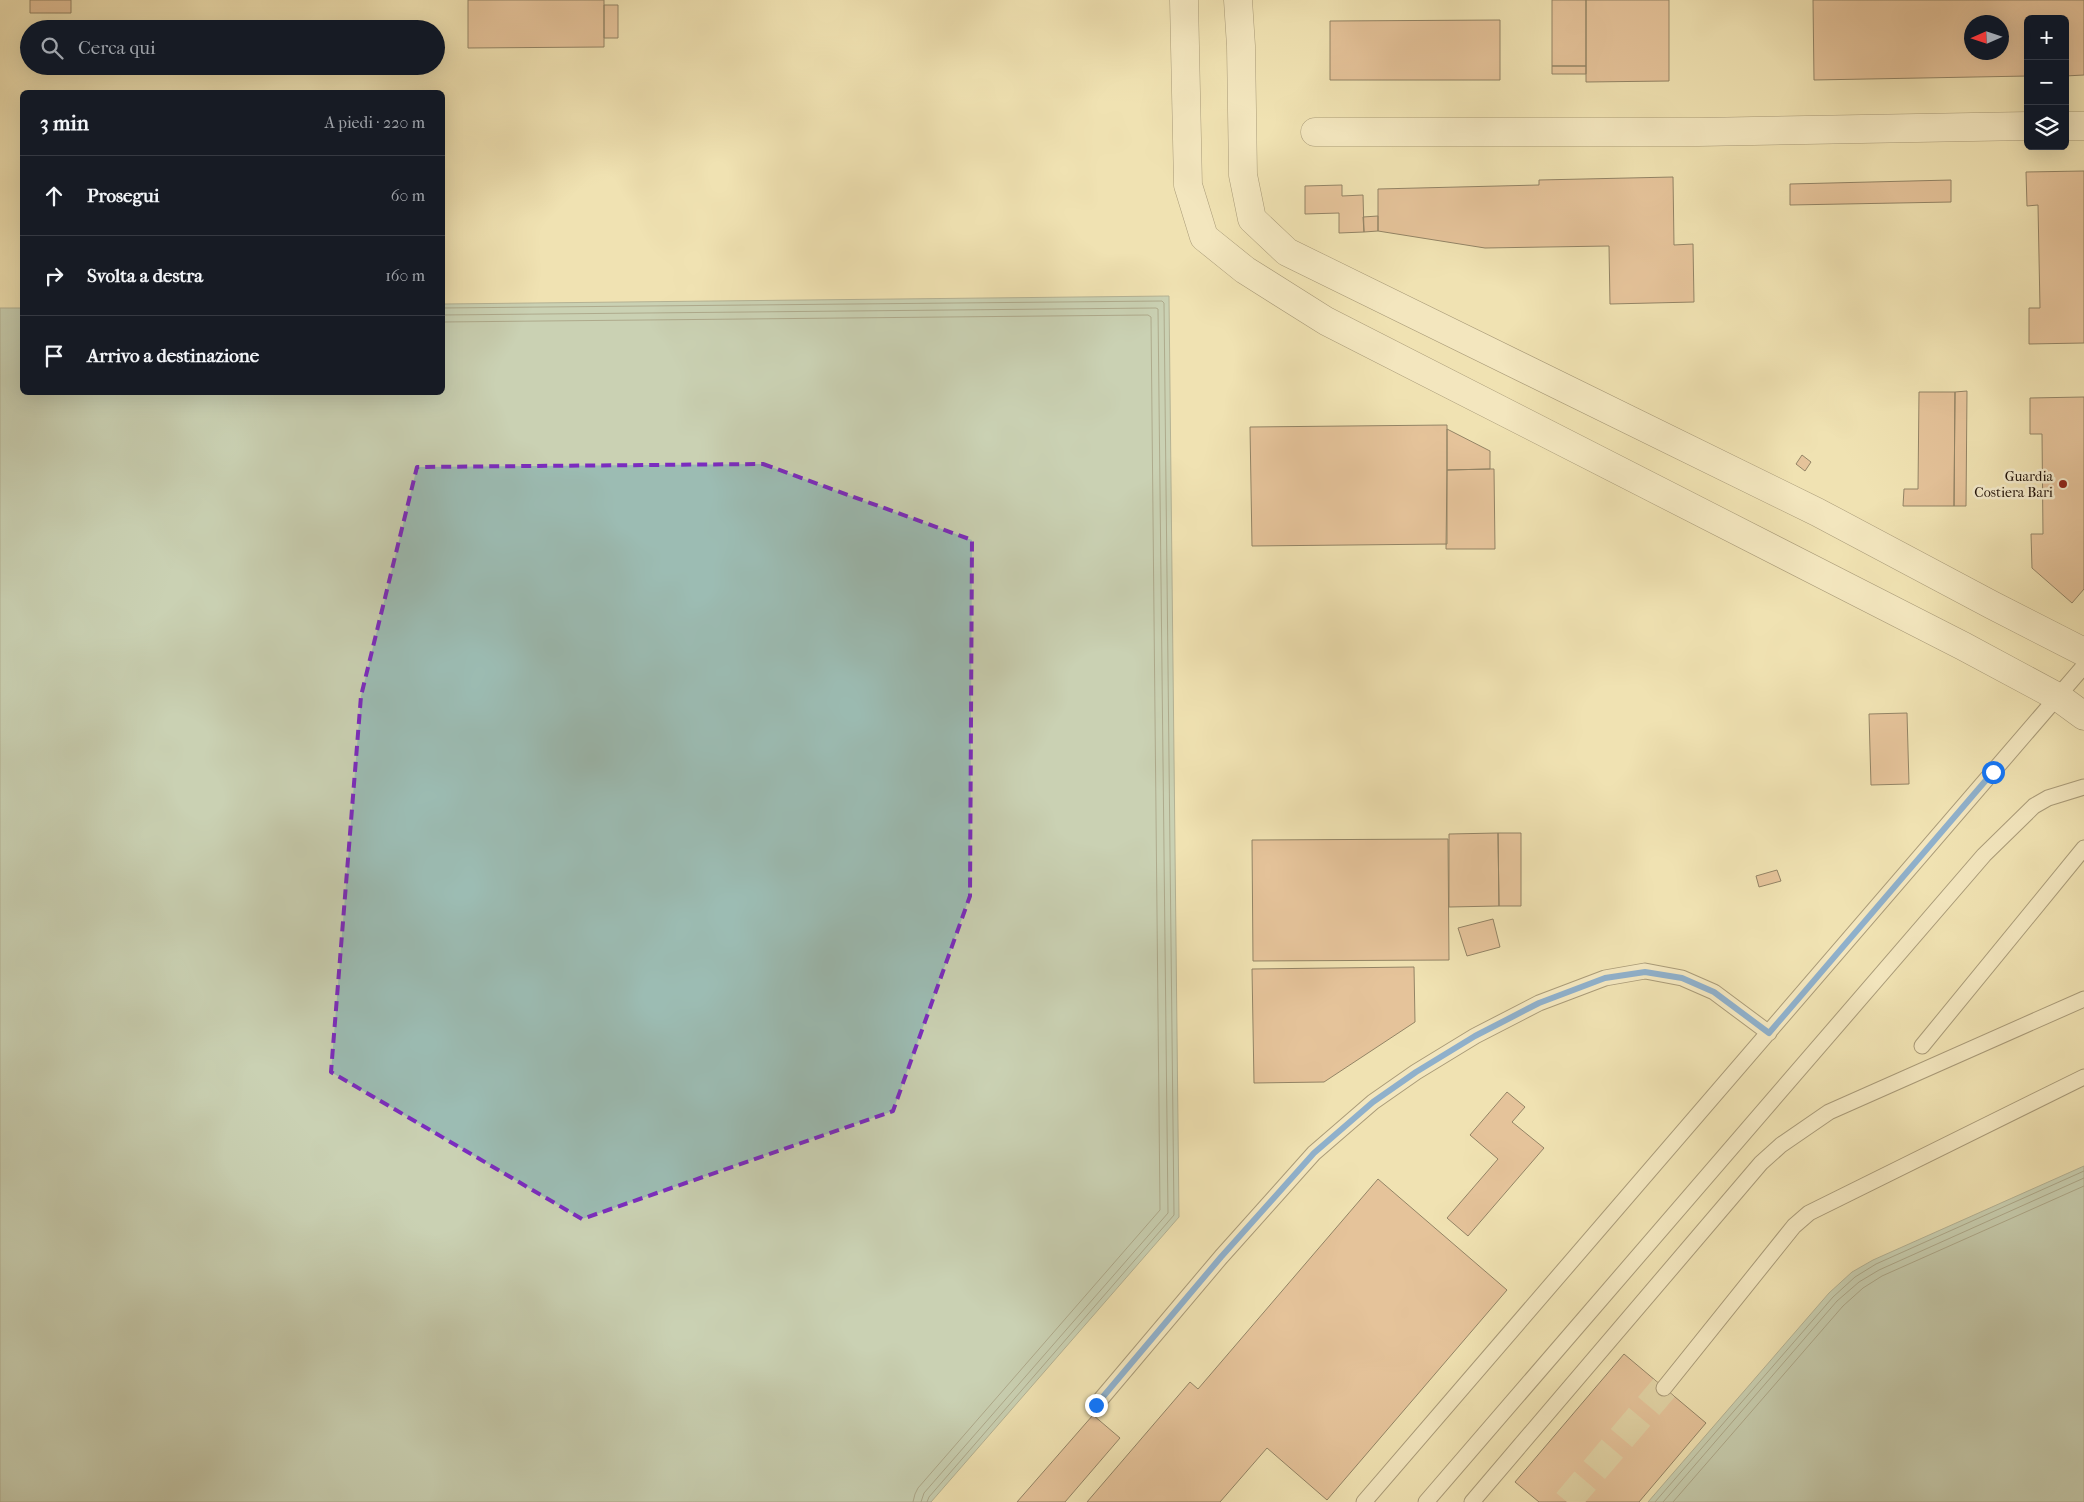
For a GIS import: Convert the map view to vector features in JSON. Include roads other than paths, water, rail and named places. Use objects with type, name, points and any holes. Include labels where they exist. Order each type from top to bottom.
[{"type":"street","points":[[1184,0],[1188,185],[1204,237],[1245,270],[1326,321],[1963,646],[2058,697],[2084,716]]},
{"type":"street","points":[[1238,0],[1241,46],[1243,175],[1252,219],[1287,252],[1817,512],[2084,652]]},
{"type":"street","points":[[1315,132],[1700,132],[2024,126]]},
{"type":"street","points":[[2069,126],[2084,126]]},
{"type":"lane","points":[[1364,1502],[2084,666]]},
{"type":"lane","points":[[1426,1502],[1984,855],[2034,806],[2048,798],[2084,787]]},
{"type":"lane","points":[[1922,1046],[2084,848]]},
{"type":"lane","points":[[1096,1405],[1221,1257],[1314,1153],[1373,1102],[1416,1072],[1475,1036],[1539,1003],[1605,978],[1645,972],[1682,978],[1714,992],[1769,1033]]},
{"type":"lane","points":[[1472,1502],[1761,1163],[1781,1144],[1829,1112],[2084,999]]},
{"type":"lane","points":[[1664,1388],[1794,1226],[1809,1213],[2084,1076]]},
{"type":"water","points":[[1169,296],[1179,1217],[931,1502],[0,1502],[0,308],[20,308],[20,395],[445,395],[445,304]]},
{"type":"water","points":[[2084,1166],[2084,1502],[1648,1502],[1829,1293],[1852,1272],[1873,1260]]},
{"type":"tunnel","points":[[1567,1502],[1664,1388]]},
{"type":"place","name":"Guardia Costiera Bari","points":[[2063,484]]}]
